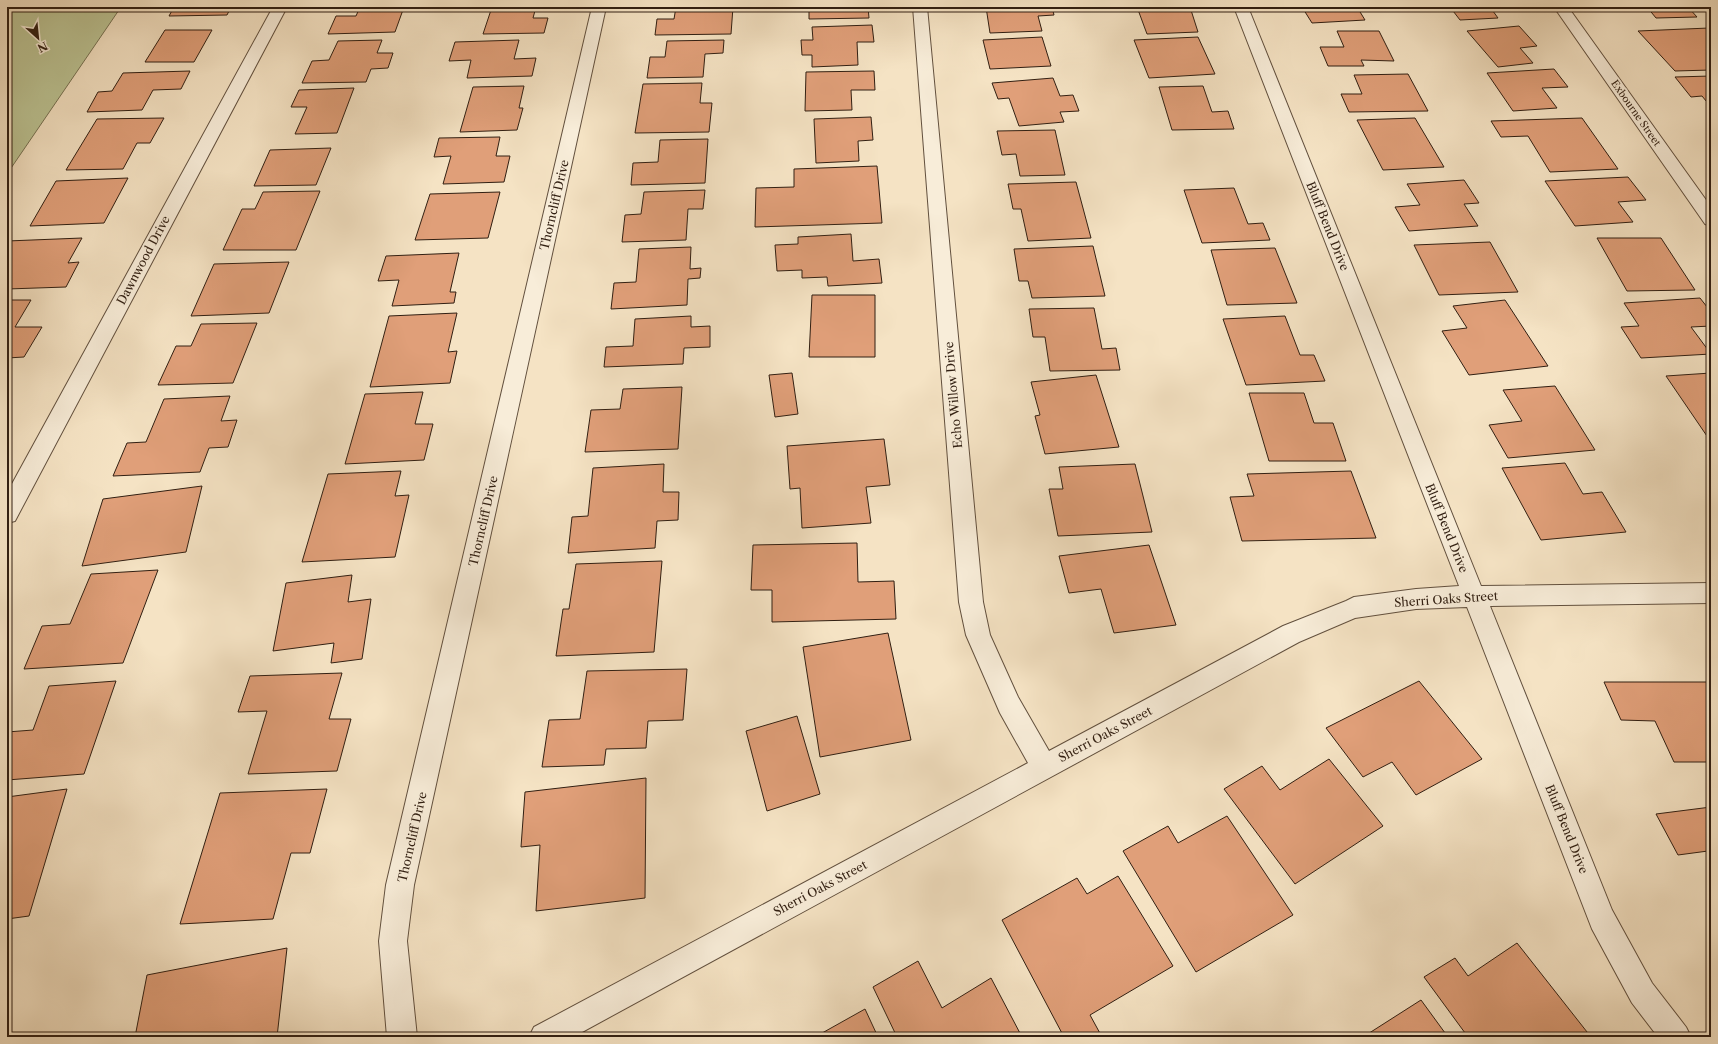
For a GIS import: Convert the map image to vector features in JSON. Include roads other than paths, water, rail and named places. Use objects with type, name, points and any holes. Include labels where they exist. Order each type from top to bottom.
[{"type":"street","name":"Dawnwood Drive","points":[[7,514],[280,7]]},
{"type":"street","name":"Thorncliff Drive","points":[[402,1037],[393,941],[400,885],[599,7]]},
{"type":"street","name":"Echo Willow Drive","points":[[920,7],[971,602],[978,636],[1009,705],[1044,767]]},
{"type":"street","name":"Bluff Bend Drive","points":[[1241,7],[1602,918],[1642,993],[1676,1037]]},
{"type":"street","name":"Exbourne Street","points":[[1561,7],[1711,220]]},
{"type":"street","name":"Sherri Oaks Street","points":[[544,1037],[1291,634],[1354,608],[1416,599],[1474,596],[1711,593]]}]
